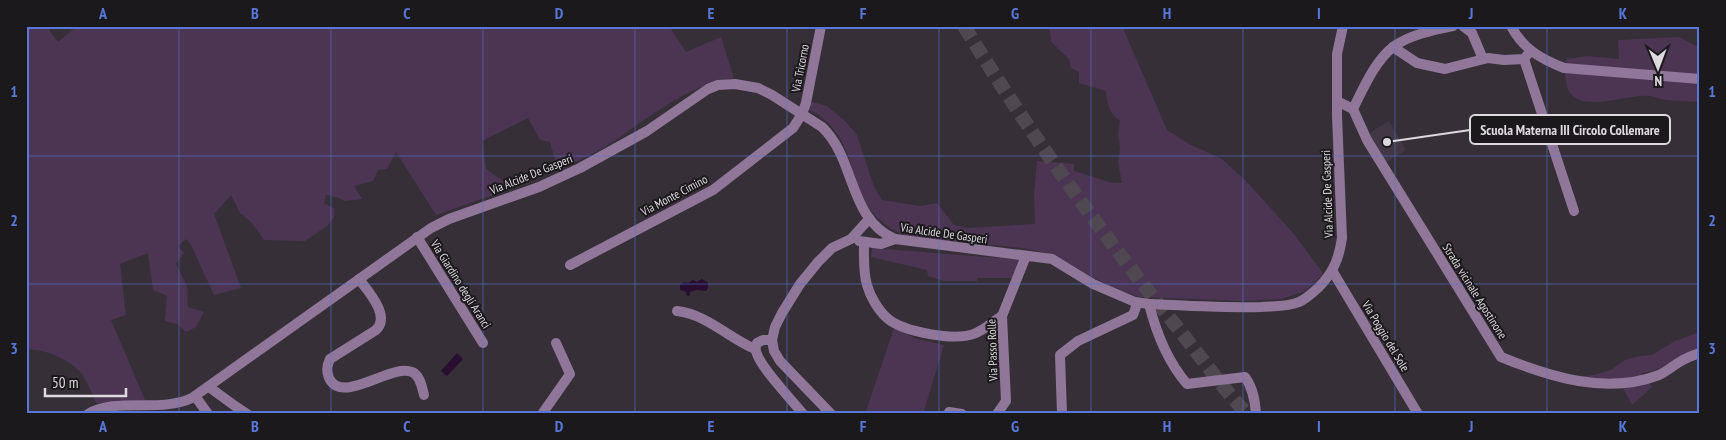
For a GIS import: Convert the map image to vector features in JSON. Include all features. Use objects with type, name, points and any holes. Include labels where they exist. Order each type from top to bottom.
[{"type":"street","name":"Via Tricorno","points":[[802,114],[821,26]]},
{"type":"street","name":"Via Alcide De Gasperi","points":[[88,414],[98,409],[176,404],[196,396],[417,237],[443,222],[532,190],[580,168],[647,131],[713,87],[735,84],[753,87],[767,93],[819,124],[832,138],[839,151],[860,206],[869,219],[883,233],[895,239],[1052,259],[1093,284],[1135,302],[1248,307],[1299,302],[1309,296],[1333,272],[1340,254],[1342,238],[1337,54],[1343,26]]},
{"type":"street","points":[[1337,100],[1353,110],[1369,75],[1393,47],[1411,37],[1452,26]]},
{"type":"street","points":[[1463,26],[1472,33],[1483,59]]},
{"type":"street","points":[[1511,26],[1527,55],[1574,211]]},
{"type":"street","points":[[1393,47],[1417,63],[1445,69],[1488,58],[1504,60],[1527,55],[1564,68],[1700,78]]},
{"type":"street","name":"Strada vicinale Agostinone","points":[[1353,110],[1367,140],[1501,357],[1530,370],[1566,380],[1595,383],[1631,382],[1660,374],[1686,358],[1700,354]]},
{"type":"street","name":"Via Monte Cimino","points":[[570,265],[713,190],[792,128],[802,114]]},
{"type":"street","points":[[831,414],[780,361],[774,351],[772,340],[779,318],[806,277],[827,253],[851,239],[869,219]]},
{"type":"street","name":"Via Giardino degli Aranci","points":[[417,237],[483,343]]},
{"type":"street","points":[[851,239],[881,244],[895,239]]},
{"type":"street","points":[[864,242],[867,285],[880,311],[896,323],[909,329],[936,335],[963,336],[975,333],[1002,316]]},
{"type":"street","name":"Via Passo Rolle","points":[[997,414],[1006,401],[1002,316],[1026,256]]},
{"type":"street","name":"Via Poggio del Sole","points":[[1333,272],[1418,414]]},
{"type":"street","points":[[360,279],[380,313],[381,324],[376,330],[330,359],[327,365],[329,378],[337,386],[346,387],[366,383],[399,371],[409,371],[418,377],[424,395]]},
{"type":"street","points":[[1062,414],[1060,355],[1078,341],[1133,316],[1135,302]]},
{"type":"street","points":[[1149,304],[1154,325],[1177,373],[1187,384],[1245,377],[1250,384],[1255,400],[1256,414]]},
{"type":"street","points":[[677,312],[688,313],[700,318],[739,342],[755,349],[762,363],[803,414]]},
{"type":"street","points":[[755,349],[760,341],[772,340]]},
{"type":"street","points":[[542,414],[570,374],[556,343]]},
{"type":"street","points":[[209,387],[248,414]]},
{"type":"street","points":[[196,396],[208,414]]},
{"type":"street","points":[[949,412],[962,414]]},
{"type":"shaded area","points":[[26,26],[29,28],[46,26],[58,42],[75,28],[85,26],[669,26],[686,52],[721,37],[734,78],[699,88],[683,96],[600,150],[558,170],[550,142],[540,140],[528,118],[482,141],[486,169],[513,188],[436,215],[396,152],[387,169],[378,170],[373,181],[354,186],[362,199],[345,201],[326,195],[324,203],[335,209],[334,217],[327,226],[305,241],[264,240],[252,223],[240,213],[231,195],[214,214],[241,288],[214,295],[191,245],[186,239],[178,246],[184,253],[176,264],[187,286],[188,307],[204,312],[196,327],[186,332],[177,324],[165,321],[167,296],[153,290],[148,253],[120,264],[126,315],[111,320],[145,400],[96,403],[84,377],[71,364],[48,353],[26,350]]},
{"type":"shaded area","points":[[1046,26],[1122,26],[1167,130],[1189,144],[1222,159],[1247,182],[1293,233],[1323,273],[1316,282],[1303,292],[1281,299],[1246,301],[1141,297],[1107,285],[1052,255],[1015,247],[930,240],[908,236],[889,227],[880,220],[869,207],[861,193],[844,147],[836,133],[825,120],[808,109],[809,101],[827,106],[845,121],[857,135],[874,187],[882,200],[920,206],[937,203],[954,225],[967,228],[1035,224],[1034,195],[1037,161],[1074,164],[1074,171],[1112,183],[1122,183],[1118,162],[1120,121],[1109,108],[1106,91],[1079,83],[1079,72],[1071,68],[1069,59],[1051,42],[1050,31]]},
{"type":"shaded area","points":[[1679,37],[1700,48],[1700,102],[1640,96],[1588,102],[1577,99],[1570,92],[1565,72],[1567,59],[1587,56],[1619,59],[1618,40]]},
{"type":"shaded area","points":[[1389,121],[1406,150],[1385,163],[1368,134]]},
{"type":"shaded area","points":[[872,248],[1023,260],[1014,278],[977,278],[977,281],[944,281],[928,276],[927,270],[871,257]]},
{"type":"shaded area","points":[[702,279],[708,283],[706,291],[697,290],[690,292],[688,296],[686,292],[680,290],[680,285],[684,282],[688,283],[693,280],[697,282]]},
{"type":"shaded area","points":[[894,328],[917,339],[944,345],[923,414],[865,414]]},
{"type":"shaded area","points":[[1700,332],[1700,351],[1653,371],[1641,373],[1652,387],[1632,405],[1622,386],[1530,372],[1503,352],[1523,361],[1573,377],[1594,375],[1611,370],[1625,360],[1652,355],[1675,341]]},
{"type":"shaded area","points":[[457,353],[463,359],[447,376],[441,371]]},
{"type":"tunnel","points":[[964,26],[1038,140],[1090,214],[1218,380],[1247,414]]},
{"type":"place","name":"Scuola Materna III Circolo Collemare","points":[[1387,142]]}]
